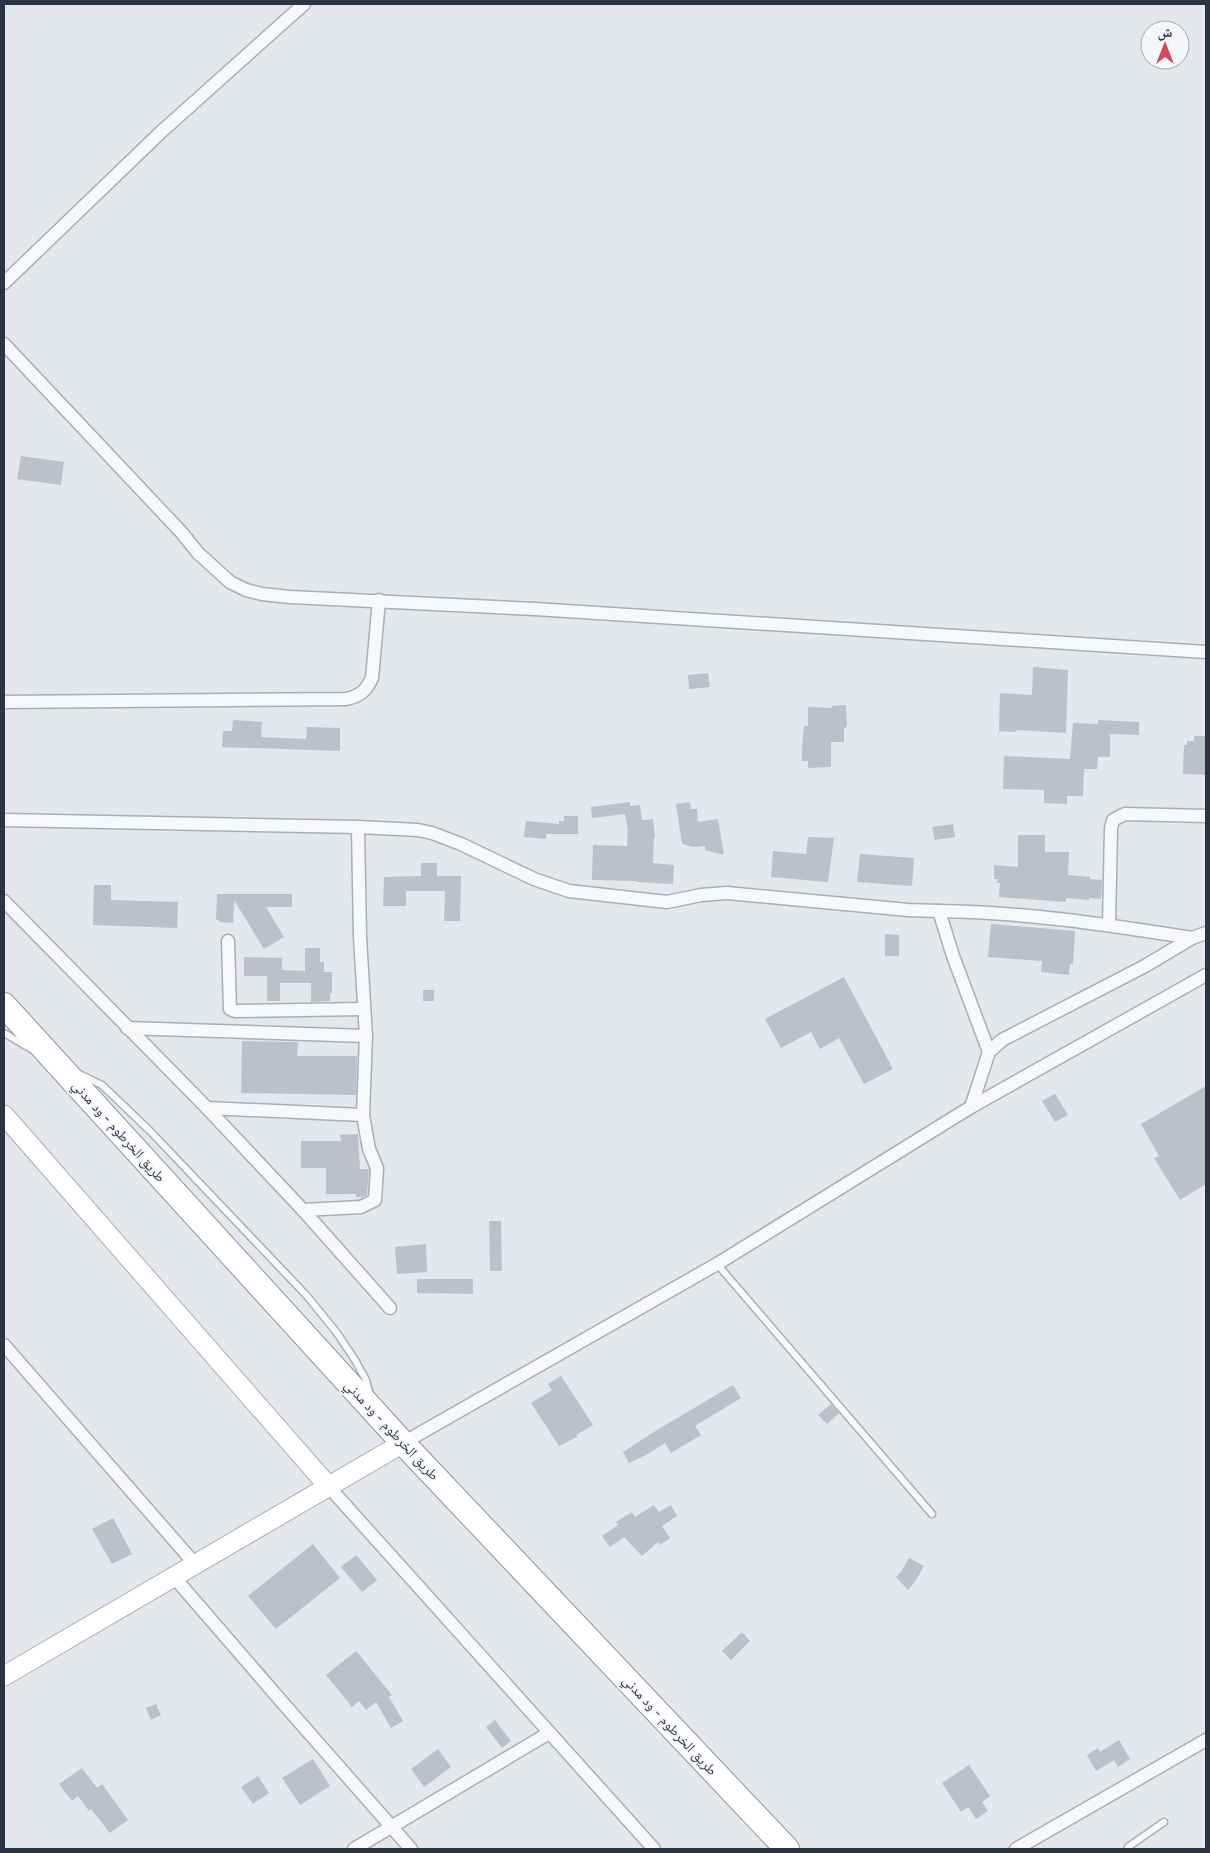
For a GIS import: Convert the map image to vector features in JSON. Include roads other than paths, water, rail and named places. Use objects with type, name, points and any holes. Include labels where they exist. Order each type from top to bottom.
[{"type":"highway","name":"طريق الخرطوم - ود مدني","points":[[4,1005],[373,1410],[787,1849]]},
{"type":"street","points":[[4,283],[161,132],[304,4]]},
{"type":"street","points":[[4,344],[182,533],[198,553],[230,582],[246,590],[281,596],[380,600],[1206,652]]},
{"type":"street","points":[[4,702],[346,699],[358,697],[367,688],[372,678],[380,600]]},
{"type":"street","points":[[1109,925],[1111,829],[1114,820],[1125,814],[1206,816]]},
{"type":"street","points":[[4,820],[358,827],[418,830],[461,844],[540,881],[581,893],[667,902],[701,895],[727,893],[908,910],[975,911],[1109,925],[1192,938]]},
{"type":"street","points":[[303,1210],[361,1207],[375,1200],[377,1168],[369,1149],[363,1115],[366,1036],[360,937],[358,827]]},
{"type":"street","points":[[4,901],[207,1108],[303,1210],[390,1308]]},
{"type":"street","points":[[939,911],[953,956],[989,1052]]},
{"type":"street","points":[[971,1107],[989,1052],[1002,1040],[1145,966],[1192,938],[1206,934]]},
{"type":"street","points":[[228,941],[230,1009],[235,1011],[363,1009]]},
{"type":"street","points":[[4,1676],[329,1486],[716,1264],[971,1107],[1206,975]]},
{"type":"street","points":[[127,1028],[366,1036]]},
{"type":"street","points":[[207,1108],[363,1115]]},
{"type":"street","points":[[4,1115],[329,1486],[654,1849]]},
{"type":"street","points":[[4,1346],[195,1564]]},
{"type":"street","points":[[174,1577],[411,1849]]},
{"type":"street","points":[[354,1849],[549,1733]]},
{"type":"street","points":[[1016,1849],[1206,1740]]},
{"type":"lane","points":[[4,1033],[57,1063]]},
{"type":"lane","points":[[716,1264],[932,1514]]},
{"type":"lane","points":[[1128,1849],[1128,1847],[1164,1822]]}]
